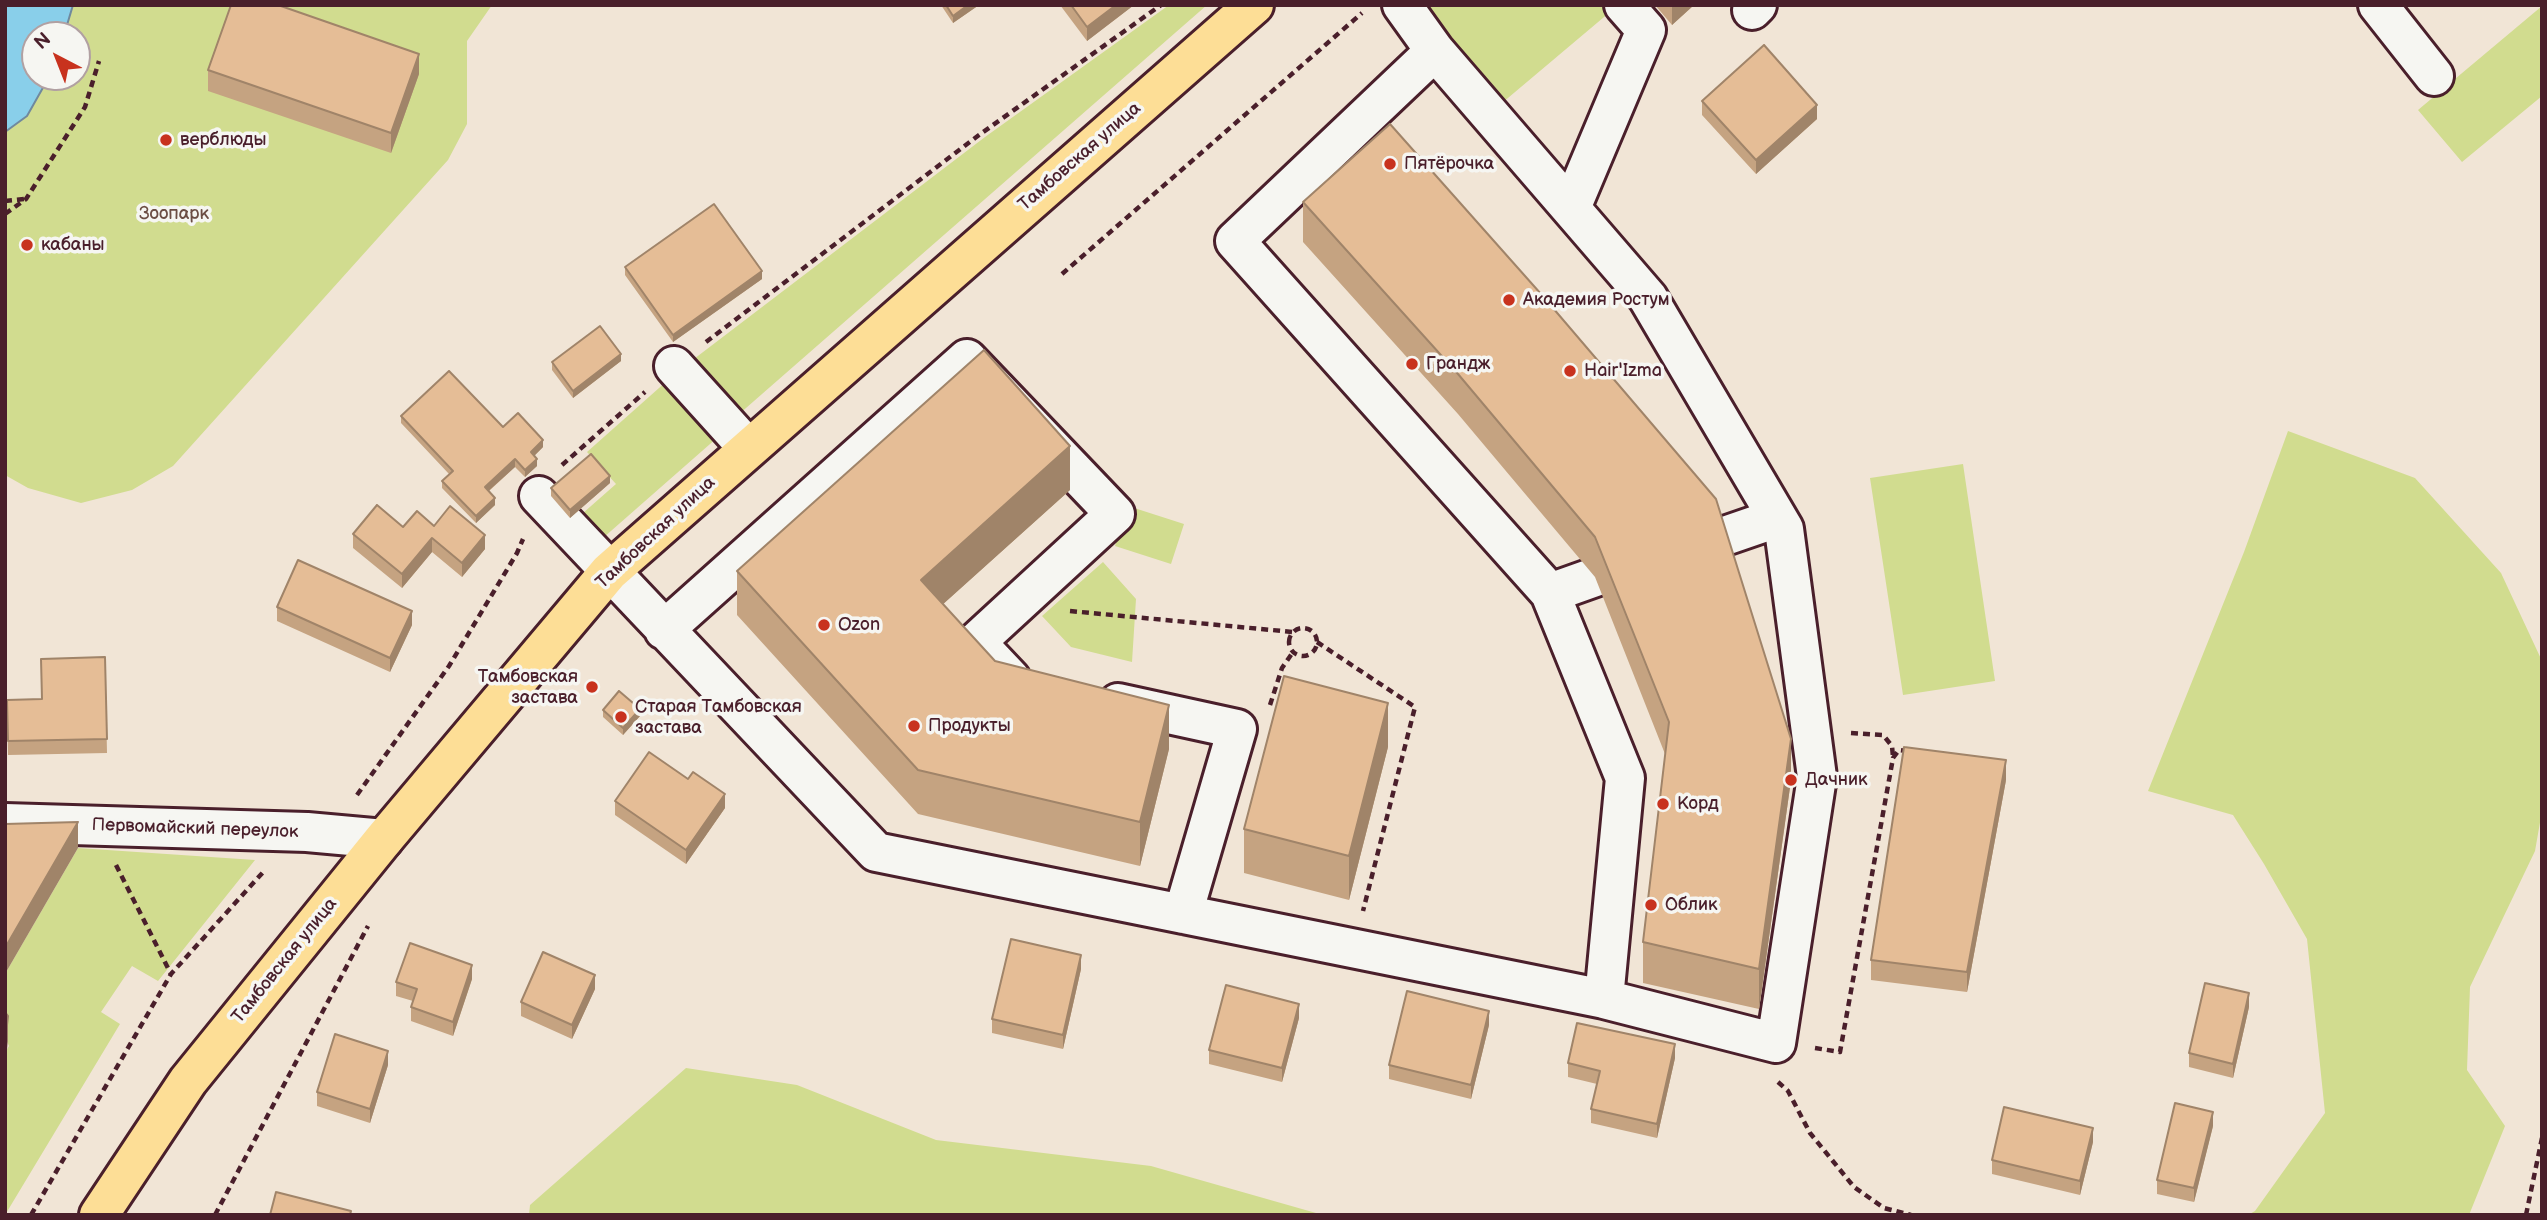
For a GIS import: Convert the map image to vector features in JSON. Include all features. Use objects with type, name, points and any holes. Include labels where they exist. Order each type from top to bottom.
[{"type":"main road","name":"Тамбовская улица","points":[[99,1215],[188,1081],[384,839],[609,572],[1254,5]]},
{"type":"street","points":[[539,496],[876,852],[1604,999],[1776,1042],[1817,777],[1784,529],[1648,298],[1435,51],[1402,5]]},
{"type":"street","points":[[1571,208],[1646,30],[1625,5]]},
{"type":"street","points":[[2378,5],[2434,76]]},
{"type":"street","points":[[1435,51],[1235,241],[1550,593],[1625,778],[1604,999]]},
{"type":"street","points":[[664,629],[967,359],[1115,514],[976,642],[1012,680],[1038,685]]},
{"type":"street","points":[[674,366],[748,448]]},
{"type":"street","points":[[1716,539],[1777,518]]},
{"type":"street","points":[[1550,593],[1595,577]]},
{"type":"street","points":[[1091,697],[1237,729],[1183,914]]},
{"type":"street","name":"Первомайский переулок","points":[[5,823],[307,832],[384,839]]},
{"type":"path","points":[[1062,274],[1371,5]]},
{"type":"path","points":[[5,214],[26,199],[85,107],[99,61]]},
{"type":"path","points":[[5,201],[26,199]]},
{"type":"path","points":[[1016,606],[1293,632],[1309,629],[1317,642],[1415,707],[1361,919]]},
{"type":"path","points":[[1293,632],[1290,648],[1297,654],[1308,655],[1313,652],[1317,642]]},
{"type":"path","points":[[1811,732],[1882,735],[1892,746],[1893,758],[1840,1052],[1776,1042],[1771,1075],[1787,1091],[1810,1133],[1854,1187],[1884,1208],[1911,1215]]},
{"type":"path","points":[[1893,758],[1899,750],[1913,752]]},
{"type":"path","points":[[96,827],[171,974]]},
{"type":"path","points":[[31,1215],[171,974],[268,867]]},
{"type":"path","points":[[215,1215],[371,921]]},
{"type":"path","points":[[2526,1215],[2542,1138]]},
{"type":"green space","name":"Зоопарк","points":[[5,5],[492,5],[467,41],[467,124],[448,160],[173,466],[132,490],[81,503],[28,488],[5,475]]},
{"type":"green space","points":[[1169,5],[1207,5],[738,415],[690,362],[985,137]]},
{"type":"green space","points":[[1419,5],[1604,5],[1610,12],[1502,103]]},
{"type":"green space","points":[[2542,6],[2542,96],[2462,162],[2418,110]]},
{"type":"green space","points":[[668,380],[718,437],[595,545],[574,521],[616,484],[587,452]]},
{"type":"green space","points":[[2288,431],[2415,478],[2501,573],[2542,661],[2542,811],[2535,851],[2470,987],[2467,1070],[2505,1126],[2469,1215],[2248,1215],[2255,1211],[2325,1113],[2307,939],[2233,815],[2148,791],[2244,552]]},
{"type":"green space","points":[[1963,464],[1995,681],[1903,695],[1870,478]]},
{"type":"green space","points":[[1128,506],[1184,524],[1171,564],[1115,546]]},
{"type":"green space","points":[[1103,562],[1136,599],[1132,662],[1071,647],[1042,616]]},
{"type":"green space","points":[[78,848],[255,860],[158,981],[132,966],[101,1012],[120,1024],[5,1215],[5,1053],[9,1046],[5,1037],[5,974]]},
{"type":"green space","points":[[686,1068],[797,1085],[936,1140],[1151,1166],[1323,1215],[529,1215],[530,1205]]},
{"type":"water","points":[[5,5],[73,5],[68,21],[21,21],[21,91],[41,91],[27,116],[5,132]]},
{"type":"building","points":[[231,5],[278,5],[419,54],[391,133],[208,70]]},
{"type":"building","points":[[946,5],[968,5],[953,16]]},
{"type":"building","points":[[1071,5],[1116,5],[1087,27]]},
{"type":"building","points":[[1764,45],[1817,105],[1756,160],[1702,101]]},
{"type":"building","points":[[1390,124],[1541,294],[1716,499],[1791,739],[1759,969],[1643,942],[1669,722],[1595,537],[1458,374],[1303,202]]},
{"type":"building","points":[[714,204],[762,271],[673,335],[625,267]]},
{"type":"building","points":[[600,326],[621,354],[573,391],[552,362]]},
{"type":"building","points":[[984,350],[1070,446],[921,580],[995,661],[1169,705],[1140,822],[918,770],[737,571]]},
{"type":"building","points":[[449,371],[503,427],[518,413],[543,440],[531,452],[537,459],[525,470],[515,459],[485,487],[495,498],[476,516],[442,481],[453,471],[401,416]]},
{"type":"building","points":[[591,454],[610,476],[570,510],[551,488]]},
{"type":"building","points":[[377,505],[403,527],[417,511],[434,526],[450,506],[485,535],[462,563],[432,538],[402,574],[353,534]]},
{"type":"building","points":[[298,560],[412,611],[390,658],[277,607]]},
{"type":"building","points":[[105,657],[107,739],[8,741],[7,700],[42,699],[41,659]]},
{"type":"building","points":[[1284,676],[1388,703],[1349,856],[1244,829]]},
{"type":"building","name":"Старая Тамбовская застава","points":[[619,691],[640,709],[623,728],[603,710]]},
{"type":"building","points":[[1904,747],[2006,760],[1967,972],[1871,960]]},
{"type":"building","points":[[649,752],[688,779],[693,772],[725,794],[686,850],[615,801]]},
{"type":"building","points":[[78,822],[5,948],[5,824]]},
{"type":"building","points":[[1011,939],[1081,955],[1063,1035],[992,1019]]},
{"type":"building","points":[[410,943],[472,965],[453,1022],[411,1007],[417,989],[396,982]]},
{"type":"building","points":[[543,952],[595,975],[572,1025],[521,1002]]},
{"type":"building","points":[[2205,983],[2249,993],[2233,1064],[2189,1053]]},
{"type":"building","points":[[1226,985],[1299,1004],[1282,1068],[1209,1050]]},
{"type":"building","points":[[1407,991],[1489,1011],[1471,1085],[1389,1065]]},
{"type":"building","points":[[1577,1023],[1675,1044],[1657,1124],[1591,1109],[1600,1071],[1568,1063]]},
{"type":"building","points":[[335,1034],[388,1051],[370,1109],[317,1092]]},
{"type":"building","points":[[2175,1103],[2213,1112],[2194,1188],[2157,1180]]},
{"type":"building","points":[[2004,1107],[2093,1128],[2080,1181],[1992,1160]]},
{"type":"building","points":[[276,1192],[351,1211],[350,1215],[270,1215]]},
{"type":"place","name":"верблюды","points":[[166,140]]},
{"type":"place","name":"Пятёрочка","points":[[1390,164]]},
{"type":"place","name":"кабаны","points":[[27,245]]},
{"type":"place","name":"Академия Ростум","points":[[1509,300]]},
{"type":"place","name":"Грандж","points":[[1412,364]]},
{"type":"place","name":"Hair'Izma","points":[[1570,371]]},
{"type":"place","name":"Ozon","points":[[824,625]]},
{"type":"place","name":"Тамбовская застава","points":[[592,687]]},
{"type":"place","name":"Старая Тамбовская застава","points":[[621,717]]},
{"type":"place","name":"Продукты","points":[[914,726]]},
{"type":"place","name":"Дачник","points":[[1791,780]]},
{"type":"place","name":"Корд","points":[[1663,804]]},
{"type":"place","name":"Облик","points":[[1651,905]]}]
